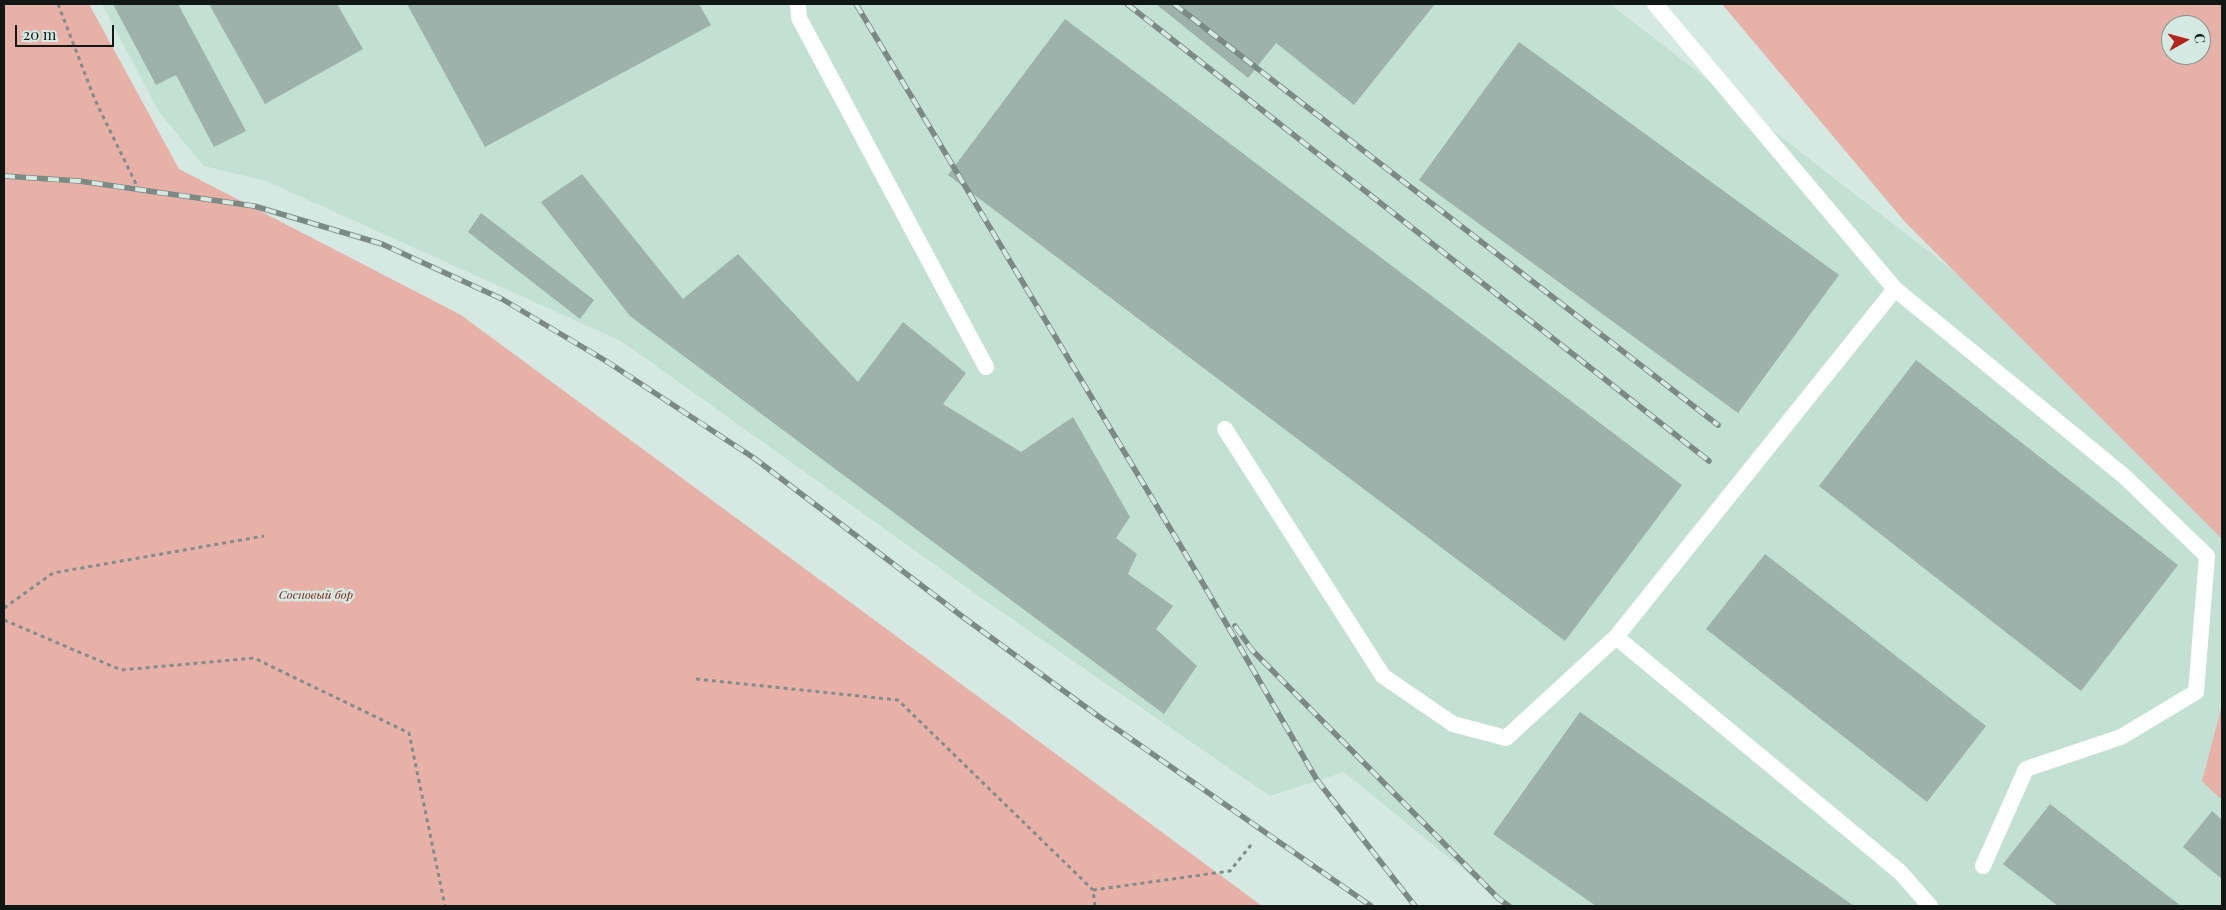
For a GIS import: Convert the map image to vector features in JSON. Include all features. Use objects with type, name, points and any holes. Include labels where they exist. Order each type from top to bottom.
[{"type":"lane","points":[[798,4],[799,18],[986,367]]},
{"type":"lane","points":[[1655,4],[1894,289],[2124,476],[2207,556],[2196,692],[2120,737],[2026,769],[1983,866]]},
{"type":"lane","points":[[1225,428],[1383,676],[1453,724],[1506,738],[1616,637],[1894,289]]},
{"type":"lane","points":[[1616,637],[1900,872],[1930,906]]},
{"type":"path","points":[[58,4],[95,100],[139,190]]},
{"type":"path","points":[[4,608],[53,573],[264,536]]},
{"type":"path","points":[[4,620],[121,670],[254,658],[408,733],[445,906]]},
{"type":"path","points":[[696,679],[898,700],[1093,890],[1095,906]]},
{"type":"path","points":[[1093,890],[1230,871],[1251,845]]},
{"type":"shaded area","points":[[102,4],[1610,4],[2134,411],[2222,522],[2222,906],[1508,906],[1344,772],[1270,796],[990,604],[621,341],[266,181],[204,166],[159,112]]},
{"type":"green space","name":"Сосновый бор","points":[[4,4],[89,4],[179,169],[461,315],[1262,906],[4,906]]},
{"type":"green space","points":[[1722,4],[2222,4],[2222,539],[1905,222]]},
{"type":"green space","points":[[2222,705],[2222,800],[2202,781]]},
{"type":"building","points":[[113,4],[178,4],[246,131],[214,147],[176,75],[156,85]]},
{"type":"building","points":[[209,4],[337,4],[363,49],[265,104]]},
{"type":"building","points":[[407,4],[699,4],[711,25],[485,147]]},
{"type":"building","points":[[1156,4],[1435,4],[1354,105],[1276,43],[1248,78]]},
{"type":"building","points":[[1065,19],[1682,485],[1565,641],[948,175]]},
{"type":"building","points":[[1519,42],[1839,275],[1738,413],[1419,180]]},
{"type":"building","points":[[582,174],[683,299],[738,254],[858,382],[903,322],[966,373],[943,404],[1021,452],[1073,417],[1130,517],[1116,538],[1137,554],[1128,574],[1173,606],[1156,629],[1197,666],[1164,714],[630,316],[541,202]]},
{"type":"building","points":[[481,213],[594,300],[580,319],[468,232]]},
{"type":"building","points":[[1916,360],[2178,565],[2081,691],[1819,486]]},
{"type":"building","points":[[1765,554],[1986,726],[1927,802],[1706,629]]},
{"type":"building","points":[[1580,712],[1854,906],[1596,906],[1493,834]]},
{"type":"building","points":[[2050,804],[2181,906],[2058,906],[2003,864]]},
{"type":"building","points":[[2212,811],[2222,820],[2222,879],[2183,847]]},
{"type":"railway","points":[[856,4],[1198,575],[1317,780],[1415,906]]},
{"type":"railway","points":[[1127,4],[1709,461]]},
{"type":"railway","points":[[1174,4],[1718,425]]},
{"type":"railway","points":[[4,176],[79,181],[254,206],[382,244],[502,299],[606,361],[754,458],[963,617],[1098,716],[1371,906]]},
{"type":"railway","points":[[1235,626],[1252,650],[1499,899],[1509,906]]}]
